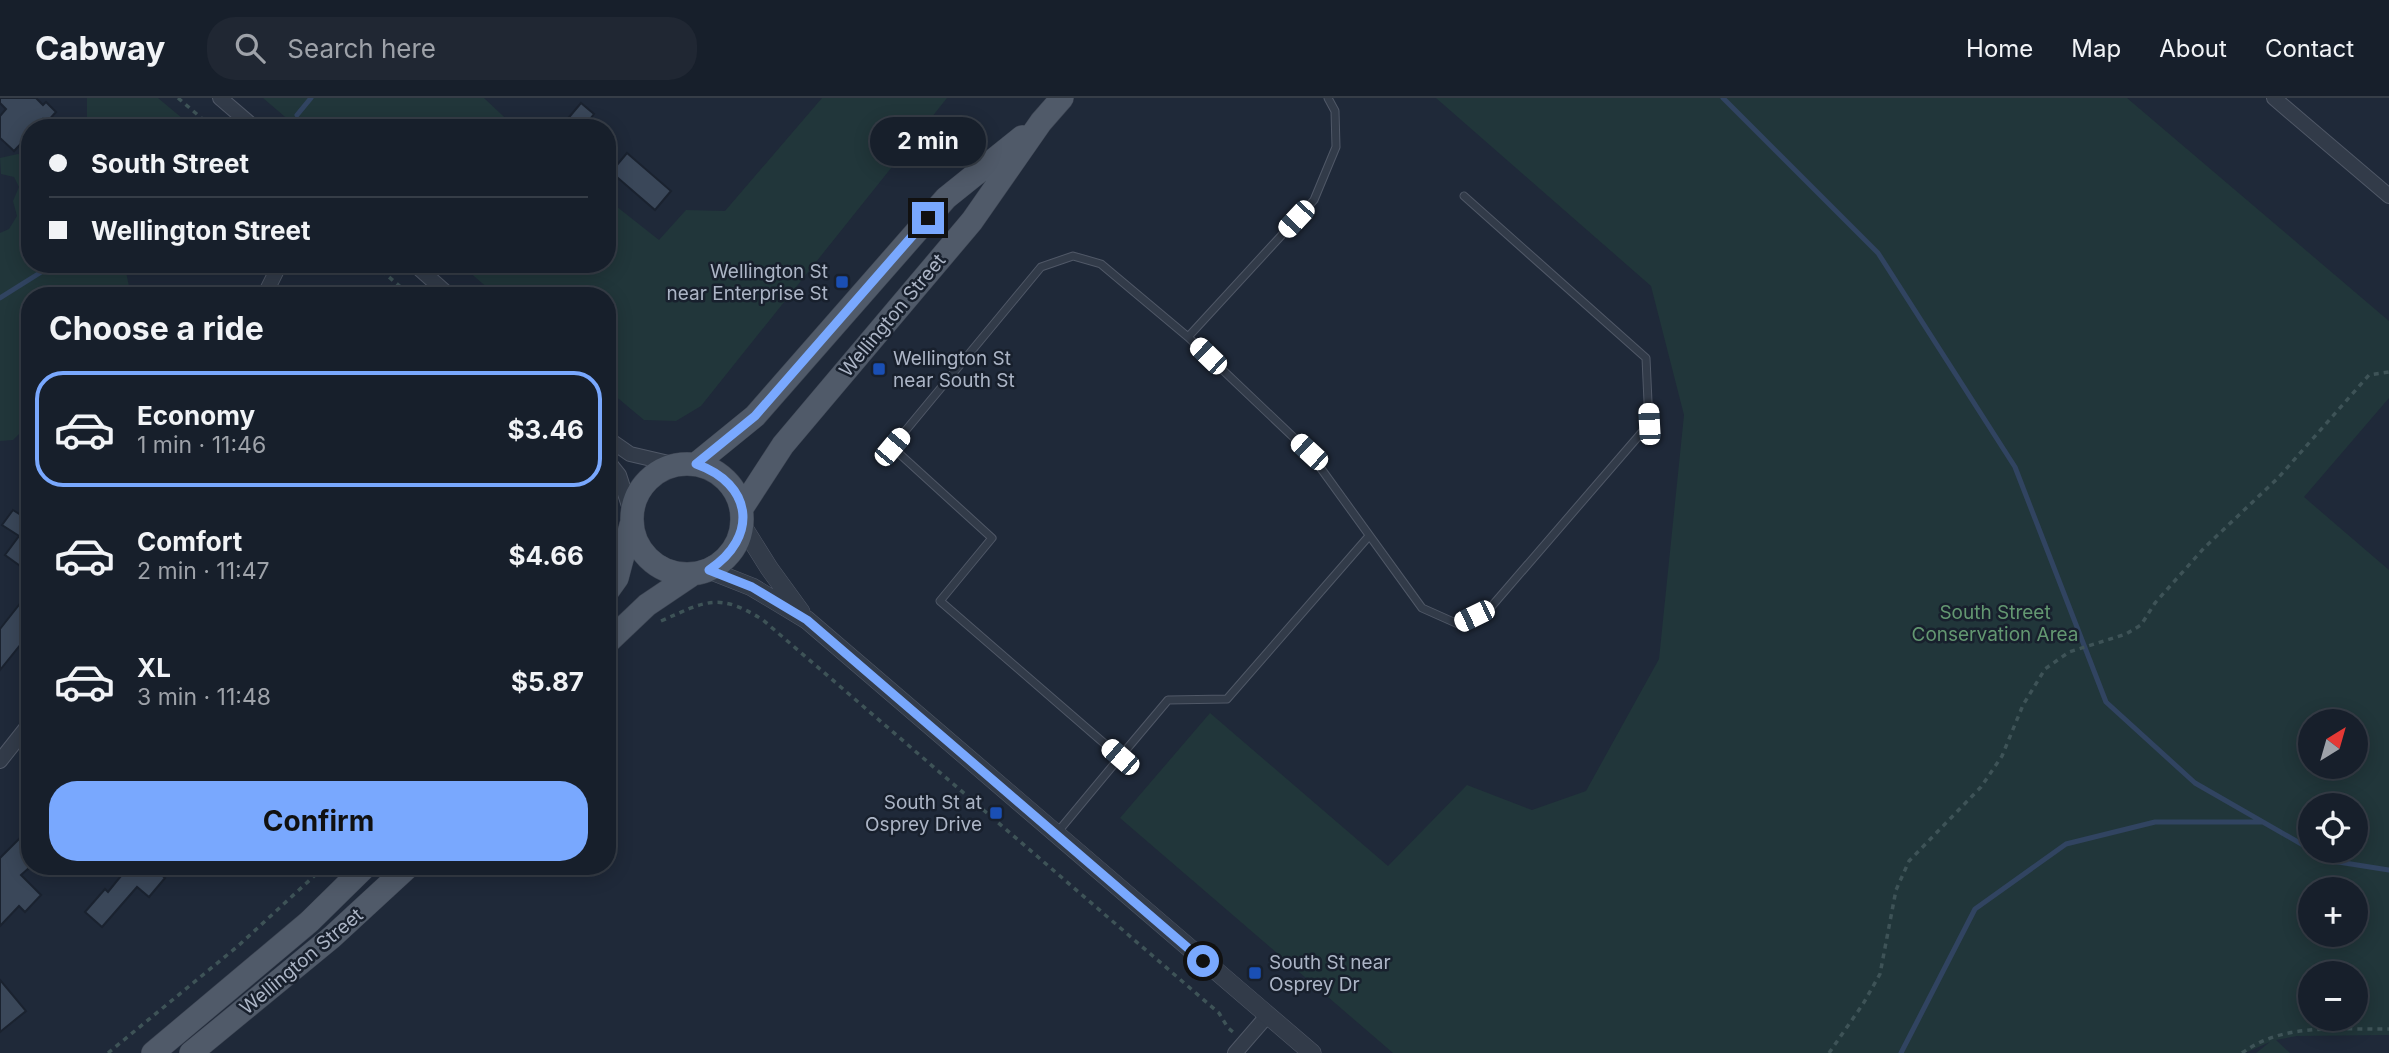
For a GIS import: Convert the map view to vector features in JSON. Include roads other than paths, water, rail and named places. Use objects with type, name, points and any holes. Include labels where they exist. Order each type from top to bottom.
[{"type":"main road","name":"Wellington Street","points":[[616,648],[647,605],[725,559],[737,544],[742,517],[783,445],[972,221],[1041,122],[1062,98]]},
{"type":"main road","name":"Wellington Street","points":[[696,464],[755,416],[946,198],[1041,122]]},
{"type":"main road","points":[[616,579],[636,493],[648,478],[673,464],[696,464],[715,470],[738,495],[742,517]]},
{"type":"main road","points":[[631,519],[634,537],[643,554],[655,565],[673,573],[701,572]]},
{"type":"main road","name":"Wellington Street","points":[[153,1053],[309,922],[357,875]]},
{"type":"main road","name":"Wellington Street","points":[[191,1053],[332,937],[399,875]]},
{"type":"street","points":[[220,98],[244,119]]},
{"type":"street","points":[[2274,98],[2389,196]]},
{"type":"street","points":[[424,273],[440,287]]},
{"type":"street","points":[[616,444],[630,454],[673,464]]},
{"type":"street","points":[[616,471],[631,519]]},
{"type":"street","points":[[742,517],[769,568],[807,620]]},
{"type":"street","points":[[701,572],[752,587],[807,620],[1312,1053]]},
{"type":"street","points":[[0,761],[21,734]]},
{"type":"street","points":[[1235,1053],[1267,1016]]},
{"type":"lane","points":[[1188,337],[1314,200],[1336,147],[1335,111],[1328,98]]},
{"type":"lane","points":[[1120,757],[940,601],[992,538],[892,447],[1041,267],[1073,256],[1101,264],[1188,337],[1309,452],[1422,608],[1458,624],[1491,607],[1649,424],[1646,358],[1464,196]]},
{"type":"lane","points":[[1055,834],[1168,700],[1227,699],[1369,536]]},
{"type":"waterway","points":[[297,115],[311,98]]},
{"type":"waterway","points":[[1723,98],[1878,253],[2015,467],[2106,702],[2195,783],[2298,842]]},
{"type":"waterway","points":[[0,298],[40,273]]},
{"type":"waterway","points":[[1901,1053],[1975,909],[2066,844],[2155,822],[2262,822]]},
{"type":"waterway","points":[[2345,863],[2389,870]]},
{"type":"place","name":"Wellington St near Enterprise St","points":[[842,282]]},
{"type":"place","name":"Wellington St near South St","points":[[879,369]]},
{"type":"place","name":"South St at Osprey Drive","points":[[996,813]]},
{"type":"place","name":"South St near Osprey Dr","points":[[1255,973]]},
{"type":"park label","name":"South Street Conservation Area","points":[[1995,623]]}]
